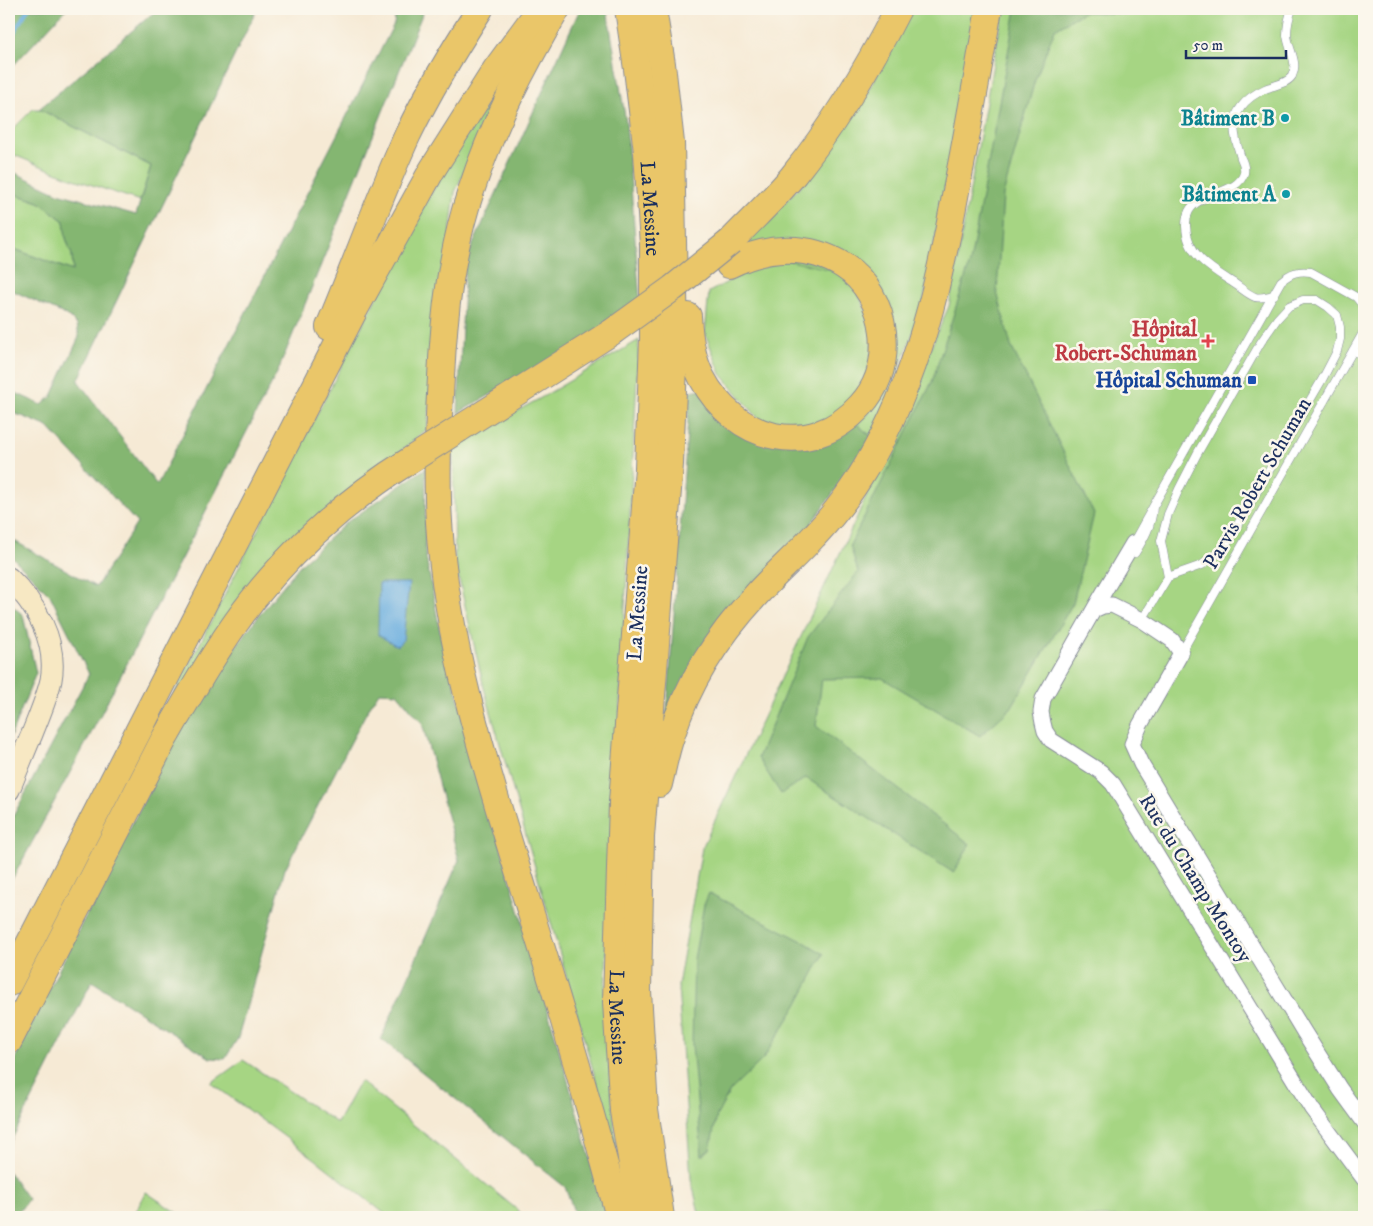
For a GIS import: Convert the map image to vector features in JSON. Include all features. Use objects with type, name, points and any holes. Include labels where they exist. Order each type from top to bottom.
[{"type":"highway","points":[[284,447],[294,404],[326,334],[390,174],[409,132],[453,52],[480,9]]},
{"type":"highway","points":[[9,983],[354,311],[432,170],[496,69],[540,9]]},
{"type":"highway","points":[[557,9],[516,82],[490,136],[457,240],[448,291],[442,351],[437,486],[439,524],[448,601],[473,717],[592,1114],[620,1217]]},
{"type":"highway","name":"La Messine","points":[[628,9],[647,152],[652,245],[653,339],[648,477],[622,802],[616,1002],[623,1111],[641,1217]]},
{"type":"highway","name":"La Messine","points":[[653,9],[662,64],[671,143],[675,340],[670,454],[641,837],[638,991],[645,1109],[661,1217]]},
{"type":"highway","points":[[9,1041],[163,741],[194,687],[235,623],[255,597],[307,541],[390,472],[532,384],[612,338],[673,288],[730,253],[820,140],[876,52],[898,9]]},
{"type":"highway","points":[[641,837],[656,798],[672,733],[683,704],[713,650],[756,595],[815,535],[842,503],[866,468],[886,433],[910,374],[930,310],[949,234],[989,9]]},
{"type":"highway","points":[[671,143],[689,329],[696,363],[711,393],[740,422],[773,436],[804,437],[833,428],[847,420],[870,396],[882,367],[884,354],[883,325],[879,312],[860,278],[836,261],[815,252],[778,250],[750,256],[730,253]]},
{"type":"street","name":"Rue du Champ Montoy","points":[[1133,543],[1043,699],[1041,712],[1045,731],[1051,740],[1101,772],[1113,784],[1312,1109],[1364,1179]]},
{"type":"street","points":[[9,578],[29,600],[40,618],[51,651],[52,664],[46,699],[9,790]]},
{"type":"street","points":[[1094,610],[1112,605],[1142,620],[1172,640],[1181,653]]},
{"type":"street","name":"Rue du Champ Montoy","points":[[1181,653],[1140,725],[1132,744],[1141,764],[1304,1032],[1340,1089],[1364,1122]]},
{"type":"lane","points":[[1274,296],[1255,297],[1206,265],[1197,256],[1190,244],[1186,222],[1189,211],[1197,202],[1233,186],[1244,173],[1244,165],[1234,131],[1236,114],[1250,97],[1287,81],[1292,76],[1294,64],[1287,36],[1292,9]]},
{"type":"lane","points":[[1133,543],[1282,282],[1296,272],[1311,272],[1356,297],[1364,307]]},
{"type":"lane","name":"Parvis Robert Schuman","points":[[1303,300],[1317,300],[1337,315],[1340,327],[1337,351],[1224,548],[1202,565],[1168,577],[1161,541],[1168,514],[1197,454],[1247,365],[1277,319],[1289,306],[1303,300]]},
{"type":"lane","name":"Parvis Robert Schuman","points":[[1181,653],[1364,331]]},
{"type":"lane","points":[[1354,350],[1358,353],[1364,353]]},
{"type":"lane","points":[[1117,570],[1132,558],[1142,542],[1153,519],[1154,505]]},
{"type":"lane","points":[[1142,620],[1168,577]]},
{"type":"green space","points":[[9,9],[66,9],[9,70]]},
{"type":"green space","points":[[158,9],[257,9],[78,381],[157,485],[394,24],[396,9],[423,9],[278,371],[86,743],[9,885],[9,824],[89,674],[50,595],[9,554],[9,538],[96,587],[137,523],[48,427],[9,412],[9,390],[42,405],[52,396],[79,337],[77,325],[68,316],[9,289],[9,247],[73,271],[72,255],[66,238],[64,221],[39,202],[9,192],[9,170],[58,193],[136,215],[151,166],[39,109]]},
{"type":"green space","points":[[580,9],[607,9],[626,122],[640,302],[583,343],[458,413],[465,262]]},
{"type":"green space","points":[[911,9],[978,9],[922,309],[873,438],[857,424],[872,408],[871,278],[739,250],[805,181],[861,106]]},
{"type":"green space","points":[[1003,9],[1364,9],[1364,1217],[700,1217],[691,1179],[678,986],[702,848],[856,519],[949,306]]},
{"type":"green space","points":[[1016,9],[1128,9],[1125,14],[1084,12],[1055,29],[1035,80],[1003,195],[997,292],[1011,346],[1094,514],[1073,603],[1011,708],[980,736],[882,678],[822,679],[816,726],[970,844],[954,873],[806,778],[781,794],[758,758],[808,637],[858,572],[850,545],[932,382],[970,263]]},
{"type":"green space","points":[[506,78],[455,192],[427,429],[313,525],[166,710],[419,214],[461,143]]},
{"type":"green space","points":[[33,109],[39,109],[151,166],[140,201],[68,177],[9,153],[9,133]]},
{"type":"green space","points":[[9,192],[39,202],[64,221],[66,238],[72,255],[73,271],[9,247]]},
{"type":"green space","points":[[797,259],[826,265],[854,283],[875,332],[865,387],[828,422],[781,428],[758,418],[721,374],[705,333],[709,292],[757,266]]},
{"type":"green space","points":[[639,340],[604,1009],[617,1154],[484,688],[455,562],[453,446],[539,399]]},
{"type":"green space","points":[[702,389],[740,431],[857,424],[873,438],[666,725],[690,391]]},
{"type":"green space","points":[[426,468],[425,552],[442,641],[607,1217],[576,1217],[565,1187],[381,1039],[459,860],[422,723],[397,693],[379,692],[366,713],[285,869],[238,1038],[225,1059],[210,1058],[92,981],[9,1145],[9,1074],[20,1047],[190,708],[260,614],[300,565],[347,522]]},
{"type":"green space","points":[[9,603],[23,615],[36,673],[9,740]]},
{"type":"green space","points":[[709,893],[824,954],[797,1005],[763,1059],[730,1091],[717,1115],[710,1149],[702,1156],[692,1045],[694,959],[704,905]]},
{"type":"green space","points":[[243,1060],[337,1123],[360,1081],[526,1217],[389,1217],[315,1159],[211,1083]]},
{"type":"green space","points":[[9,1172],[28,1199],[19,1212],[9,1212]]},
{"type":"green space","points":[[146,1192],[183,1217],[133,1217]]},
{"type":"water","points":[[379,583],[409,583],[403,640],[397,646],[378,635]]},
{"type":"waterway","points":[[9,39],[28,9]]},
{"type":"place","name":"Bâtiment B","points":[[1285,118]]},
{"type":"place","name":"Bâtiment A","points":[[1286,194]]},
{"type":"place","name":"Hôpital Robert-Schuman","points":[[1208,341]]},
{"type":"place","name":"Hôpital Schuman","points":[[1252,380]]}]
